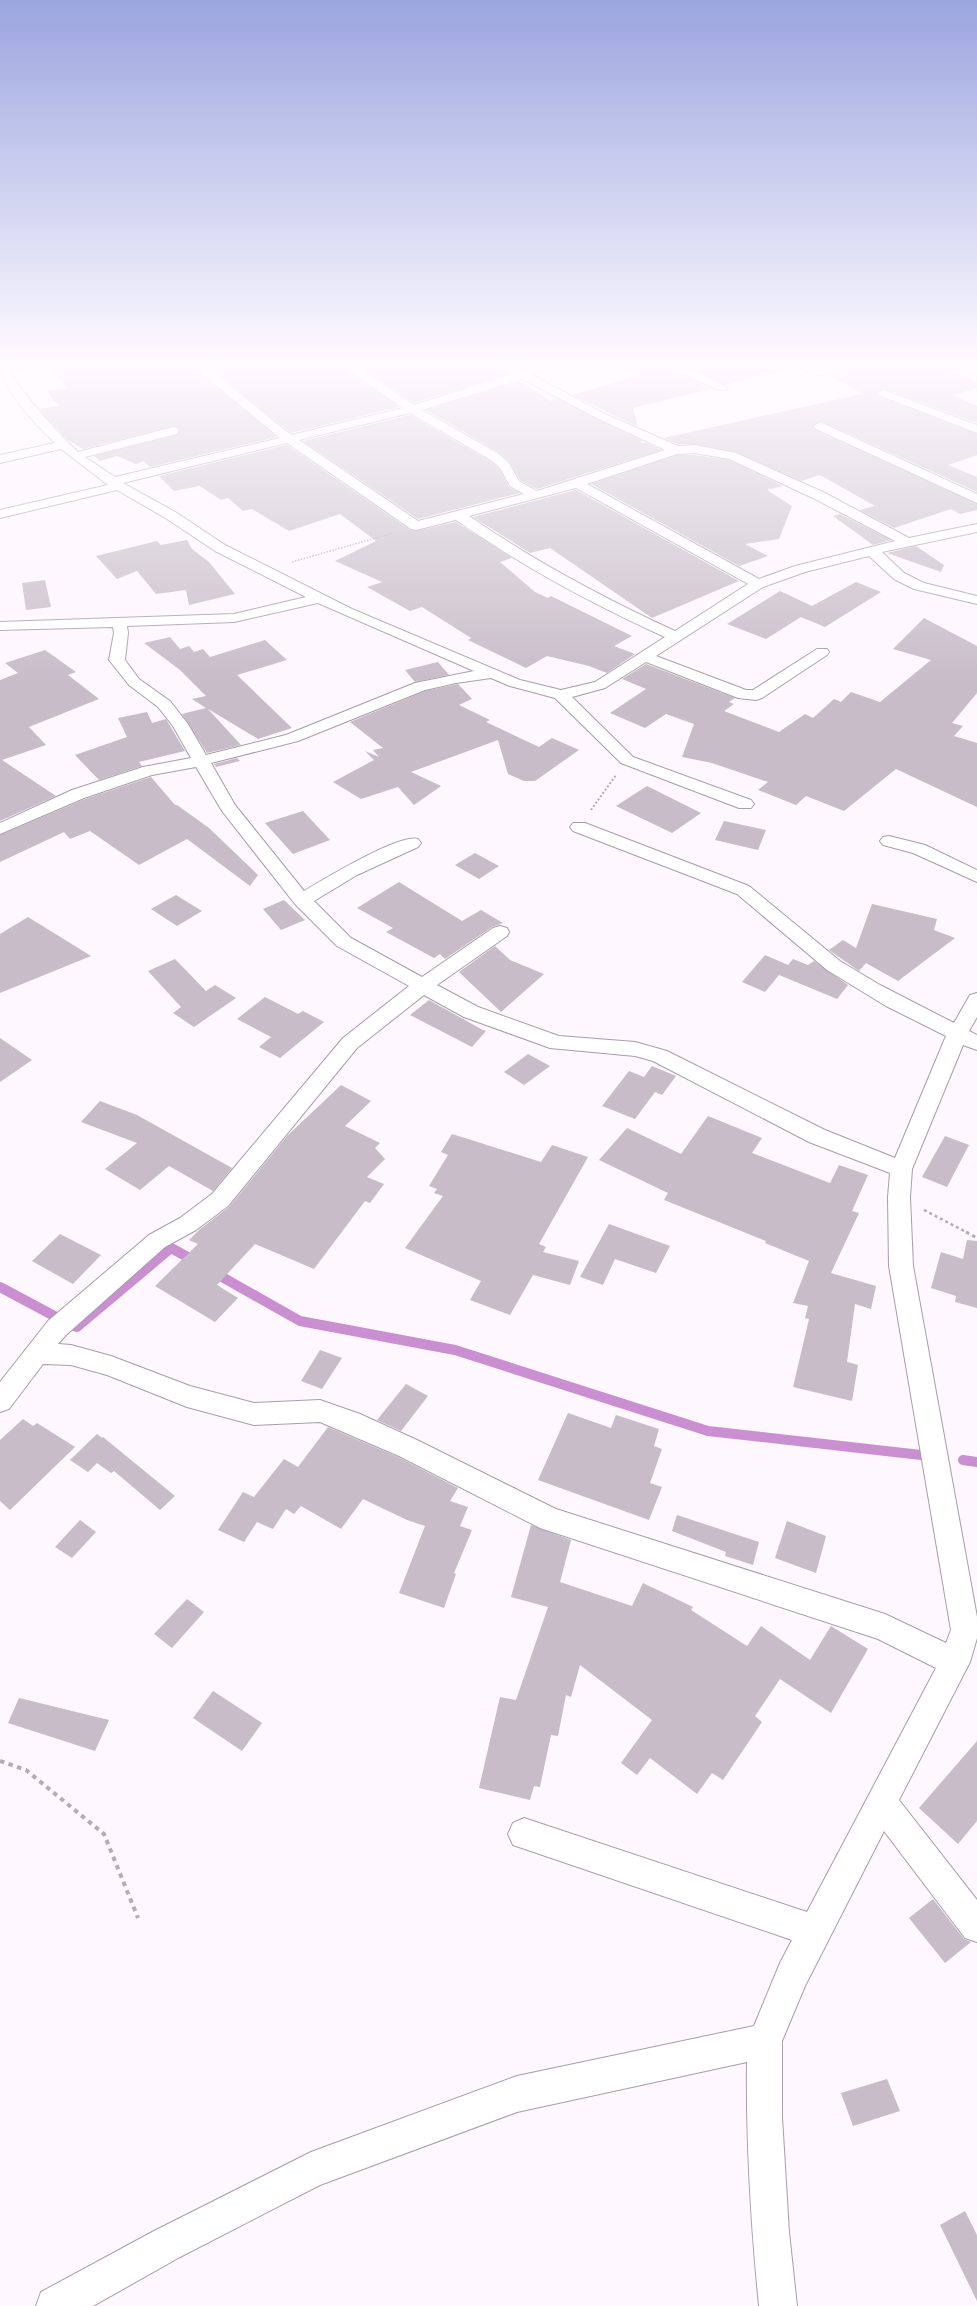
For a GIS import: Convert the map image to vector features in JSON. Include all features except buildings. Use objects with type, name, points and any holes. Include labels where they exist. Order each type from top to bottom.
[{"type":"street","points":[[94,470],[115,484],[172,516],[220,548],[347,612],[493,674],[535,690],[560,695],[600,685],[674,636],[758,584],[800,568],[906,542],[977,528]]},
{"type":"street","points":[[0,514],[171,470]]},
{"type":"street","points":[[334,470],[416,526],[457,514],[535,495],[617,470]]},
{"type":"street","points":[[507,470],[514,483],[535,495]]},
{"type":"street","points":[[762,470],[820,496],[906,542]]},
{"type":"street","points":[[915,470],[977,498]]},
{"type":"street","points":[[577,483],[758,584]]},
{"type":"street","points":[[457,514],[566,583],[618,611],[674,636]]},
{"type":"street","points":[[872,551],[899,576],[919,586],[977,600]]},
{"type":"street","points":[[0,626],[234,618],[321,598]]},
{"type":"street","points":[[120,621],[121,633],[117,660],[134,682],[164,704],[180,724],[200,761],[228,807],[302,900],[344,942],[471,1012],[557,1043],[635,1049],[660,1056],[817,1136],[900,1169]]},
{"type":"street","points":[[643,656],[744,695],[756,695],[822,652]]},
{"type":"street","points":[[0,829],[78,794],[149,771],[200,761],[292,738],[420,686],[456,678],[493,674]]},
{"type":"street","points":[[560,695],[627,760],[725,795],[745,804]]},
{"type":"street","points":[[579,827],[743,890],[763,903],[814,952],[846,973],[967,1038]]},
{"type":"street","points":[[889,841],[919,848],[977,877]]},
{"type":"street","points":[[302,900],[351,871],[412,843]]},
{"type":"street","points":[[0,1401],[57,1328],[133,1260],[157,1241],[188,1224],[220,1200],[350,1043],[422,986],[500,932]]},
{"type":"street","points":[[778,2306],[770,2232],[764,2117],[765,2041],[792,1976],[955,1662],[971,1635],[901,1266],[899,1197],[900,1169],[967,1038],[977,1000]]},
{"type":"street","points":[[38,1354],[71,1355],[111,1366],[187,1396],[254,1414],[320,1411],[351,1422],[408,1448],[550,1519],[788,1595],[885,1628],[955,1662]]},
{"type":"street","points":[[882,1802],[977,1926]]},
{"type":"street","points":[[524,1834],[815,1931]]},
{"type":"street","points":[[55,2306],[167,2244],[318,2168],[517,2094],[765,2041]]},
{"type":"path","points":[[266,572],[306,557],[416,526]]},
{"type":"path","points":[[579,827],[627,760]]},
{"type":"path","points":[[899,1197],[977,1238]]},
{"type":"path","points":[[0,1761],[26,1770],[104,1834],[138,1918]]},
{"type":"waterway","points":[[70,1325],[77,1327],[171,1248],[195,1261]]},
{"type":"waterway","points":[[215,1273],[300,1321],[455,1350],[708,1431],[921,1455]]},
{"type":"waterway","points":[[0,1287],[58,1318]]},
{"type":"waterway","points":[[963,1460],[977,1462]]}]
